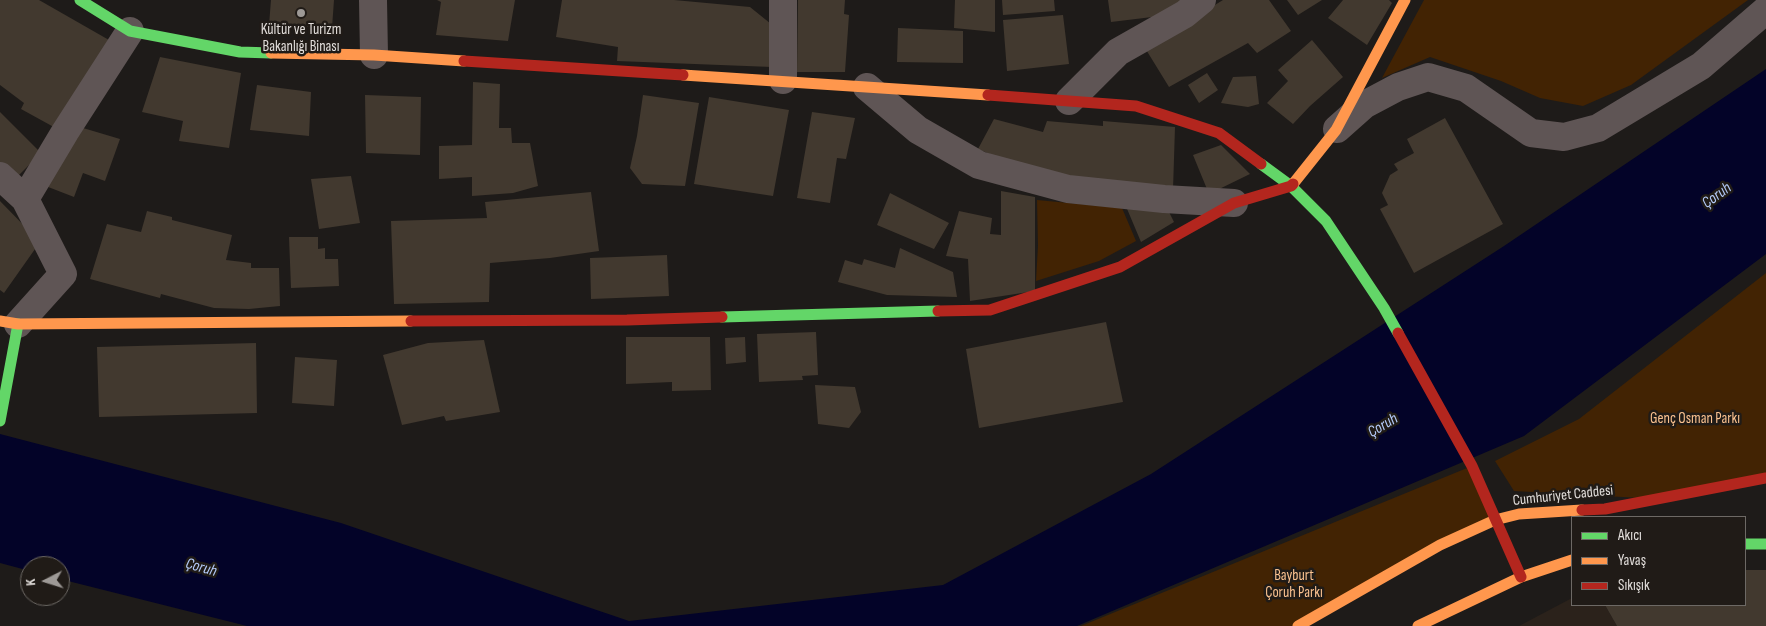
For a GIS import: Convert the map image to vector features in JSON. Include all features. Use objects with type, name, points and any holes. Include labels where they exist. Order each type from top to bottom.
[{"type":"street","points":[[80,0],[130,31],[240,52],[374,55],[783,80],[1136,106],[1219,133],[1291,186],[1326,221],[1384,308],[1472,466],[1521,577]]},
{"type":"street","points":[[373,0],[374,55]]},
{"type":"street","points":[[783,0],[783,80]]},
{"type":"street","points":[[1069,101],[1118,52],[1185,14],[1202,0]]},
{"type":"street","points":[[1336,130],[1405,0]]},
{"type":"street","points":[[9,322],[627,320],[990,310],[1120,267],[1234,203],[1291,186],[1336,130],[1364,105],[1398,86],[1428,77],[1466,88],[1531,133],[1564,137],[1598,128],[1701,66],[1766,10]]},
{"type":"street","points":[[25,198],[130,31]]},
{"type":"street","points":[[867,87],[918,130],[979,165],[1068,189],[1164,199],[1234,203]]},
{"type":"street","points":[[0,176],[25,198],[64,274],[9,322],[0,421]]},
{"type":"street","name":"Cumhuriyet Caddesi","points":[[1298,626],[1440,545],[1495,520],[1520,514],[1605,509],[1766,478]]},
{"type":"street","points":[[1746,544],[1766,544]]},
{"type":"street","points":[[1418,626],[1521,577],[1571,560]]},
{"type":"street","points":[[1438,626],[1480,596]]},
{"type":"shaded area","points":[[1571,599],[1571,606],[1606,606],[1617,626],[1519,626]]},
{"type":"green space","points":[[1424,0],[1748,0],[1631,85],[1583,106],[1540,98],[1501,81],[1430,57],[1382,78]]},
{"type":"green space","points":[[1037,200],[1122,208],[1136,241],[1099,261],[1036,281],[1038,246]]},
{"type":"green space","name":"Genç Osman Parkı","points":[[1766,273],[1766,478],[1659,499],[1514,491],[1495,461],[1579,419]]},
{"type":"green space","name":"Bayburt Çoruh Parkı","points":[[1472,466],[1495,520],[1303,626],[1081,626]]},
{"type":"water","name":"Çoruh","points":[[1766,69],[1766,254],[1524,436],[1077,626],[247,626],[70,582],[70,556],[20,556],[20,568],[0,563],[0,434],[341,523],[629,621],[943,585],[1151,474],[1504,246]]},
{"type":"building","points":[[0,0],[39,0],[116,44],[61,131],[21,109],[24,103],[0,85]]},
{"type":"building","name":"Kültür ve Turizm Bakanlığı Binası","points":[[271,0],[334,0],[332,28],[269,25]]},
{"type":"building","points":[[437,0],[515,0],[508,41],[436,35],[441,2]]},
{"type":"building","points":[[562,0],[674,0],[750,7],[776,28],[772,67],[617,61],[618,47],[556,37]]},
{"type":"building","points":[[798,0],[845,0],[844,14],[849,15],[845,72],[797,72]]},
{"type":"building","points":[[955,0],[995,0],[995,32],[954,28]]},
{"type":"building","points":[[1002,0],[1054,0],[1055,11],[1003,15]]},
{"type":"building","points":[[1108,0],[1184,0],[1177,14],[1111,22]]},
{"type":"building","points":[[1223,0],[1269,0],[1291,31],[1257,53],[1248,43],[1169,87],[1145,48]]},
{"type":"building","points":[[1287,0],[1322,0],[1298,15]]},
{"type":"building","points":[[1343,0],[1389,0],[1392,3],[1367,45],[1328,18]]},
{"type":"building","points":[[1063,15],[1069,64],[1007,71],[1003,20]]},
{"type":"building","points":[[898,28],[963,31],[963,63],[897,62]]},
{"type":"building","points":[[1312,40],[1343,77],[1293,124],[1267,103],[1288,81],[1278,70]]},
{"type":"building","points":[[160,57],[241,73],[229,148],[179,141],[183,121],[142,112]]},
{"type":"building","points":[[1207,73],[1218,90],[1199,103],[1188,85]]},
{"type":"building","points":[[1256,76],[1259,104],[1248,107],[1221,103],[1233,77]]},
{"type":"building","points":[[473,82],[500,84],[499,128],[511,128],[512,143],[530,143],[538,186],[513,193],[472,196],[472,177],[439,179],[439,146],[472,145]]},
{"type":"building","points":[[257,85],[311,92],[309,136],[250,130]]},
{"type":"building","points":[[365,95],[421,97],[420,155],[366,153]]},
{"type":"building","points":[[643,95],[699,103],[685,186],[642,184],[630,168]]},
{"type":"building","points":[[709,97],[789,110],[773,196],[694,184]]},
{"type":"building","points":[[0,112],[41,153],[15,179],[0,164]]},
{"type":"building","points":[[812,112],[855,118],[846,159],[837,158],[830,203],[797,198]]},
{"type":"building","points":[[1445,118],[1503,224],[1414,273],[1380,209],[1388,205],[1382,193],[1390,175],[1398,170],[1394,164],[1414,153],[1407,139]]},
{"type":"building","points":[[994,119],[1043,132],[1047,121],[1103,126],[1103,121],[1175,127],[1173,190],[1032,172],[978,149]]},
{"type":"building","points":[[73,125],[120,139],[105,181],[83,173],[74,197],[43,185]]},
{"type":"building","points":[[1221,145],[1250,174],[1209,194],[1193,155]]},
{"type":"building","points":[[351,176],[360,223],[319,229],[311,179]]},
{"type":"building","points":[[1001,191],[1035,197],[1035,291],[970,301],[968,259],[946,256],[959,211],[992,218],[990,234],[1001,235]]},
{"type":"building","points":[[591,192],[599,251],[550,258],[490,263],[489,302],[394,304],[391,221],[487,218],[485,202]]},
{"type":"building","points":[[890,193],[949,223],[934,249],[877,225]]},
{"type":"building","points":[[0,201],[40,242],[4,293],[0,290]]},
{"type":"building","points":[[1125,204],[1166,206],[1174,222],[1141,242]]},
{"type":"building","points":[[147,211],[172,217],[172,220],[232,235],[226,260],[251,263],[251,268],[279,268],[280,306],[249,309],[214,308],[161,294],[160,298],[90,279],[107,224],[141,232]]},
{"type":"building","points":[[289,237],[318,237],[318,249],[325,248],[325,259],[338,259],[339,286],[291,288]]},
{"type":"building","points":[[900,248],[953,272],[957,297],[887,295],[838,282],[845,260],[862,265],[864,259],[895,268]]},
{"type":"building","points":[[667,255],[669,296],[591,299],[590,258]]},
{"type":"building","points":[[1106,322],[1123,402],[979,428],[966,349]]},
{"type":"building","points":[[816,332],[818,375],[802,376],[803,380],[759,382],[757,334]]},
{"type":"building","points":[[626,337],[710,337],[711,390],[672,391],[672,382],[626,384]]},
{"type":"building","points":[[745,337],[746,362],[726,364],[725,338]]},
{"type":"building","points":[[484,340],[500,412],[446,421],[444,416],[402,425],[383,355],[428,343]]},
{"type":"building","points":[[256,343],[257,413],[99,417],[97,347]]},
{"type":"building","points":[[295,357],[337,360],[334,406],[292,403]]},
{"type":"building","points":[[815,385],[855,387],[861,412],[849,428],[818,424]]},
{"type":"building","points":[[1746,570],[1766,570],[1766,626],[1617,626],[1606,606],[1746,606]]},
{"type":"traffic: fast","points":[[80,0],[130,31],[240,52],[271,53]]},
{"type":"traffic: fast","points":[[1261,164],[1291,186],[1326,221],[1384,308],[1398,333]]},
{"type":"traffic: fast","points":[[722,317],[938,311]]},
{"type":"traffic: fast","points":[[0,421],[18,324]]},
{"type":"traffic: fast","points":[[1746,544],[1766,544]]},
{"type":"traffic: slow","points":[[1293,184],[1336,130],[1405,0]]},
{"type":"traffic: slow","points":[[271,53],[374,55],[464,61]]},
{"type":"traffic: slow","points":[[683,75],[988,95]]},
{"type":"traffic: slow","points":[[0,321],[18,324],[411,321]]},
{"type":"traffic: slow","points":[[1298,626],[1440,545],[1495,520],[1519,514],[1582,510]]},
{"type":"traffic: slow","points":[[1418,626],[1521,577],[1571,560]]},
{"type":"traffic: jam","points":[[464,61],[683,75]]},
{"type":"traffic: jam","points":[[988,95],[1136,106],[1219,133],[1261,164]]},
{"type":"traffic: jam","points":[[938,311],[990,310],[1120,267],[1234,203],[1293,184]]},
{"type":"traffic: jam","points":[[411,321],[627,320],[722,317]]},
{"type":"traffic: jam","points":[[1398,333],[1472,466],[1521,577]]},
{"type":"traffic: jam","points":[[1582,510],[1605,509],[1766,478]]},
{"type":"place","name":"Kültür ve Turizm Bakanlığı Binası","points":[[301,13]]}]
